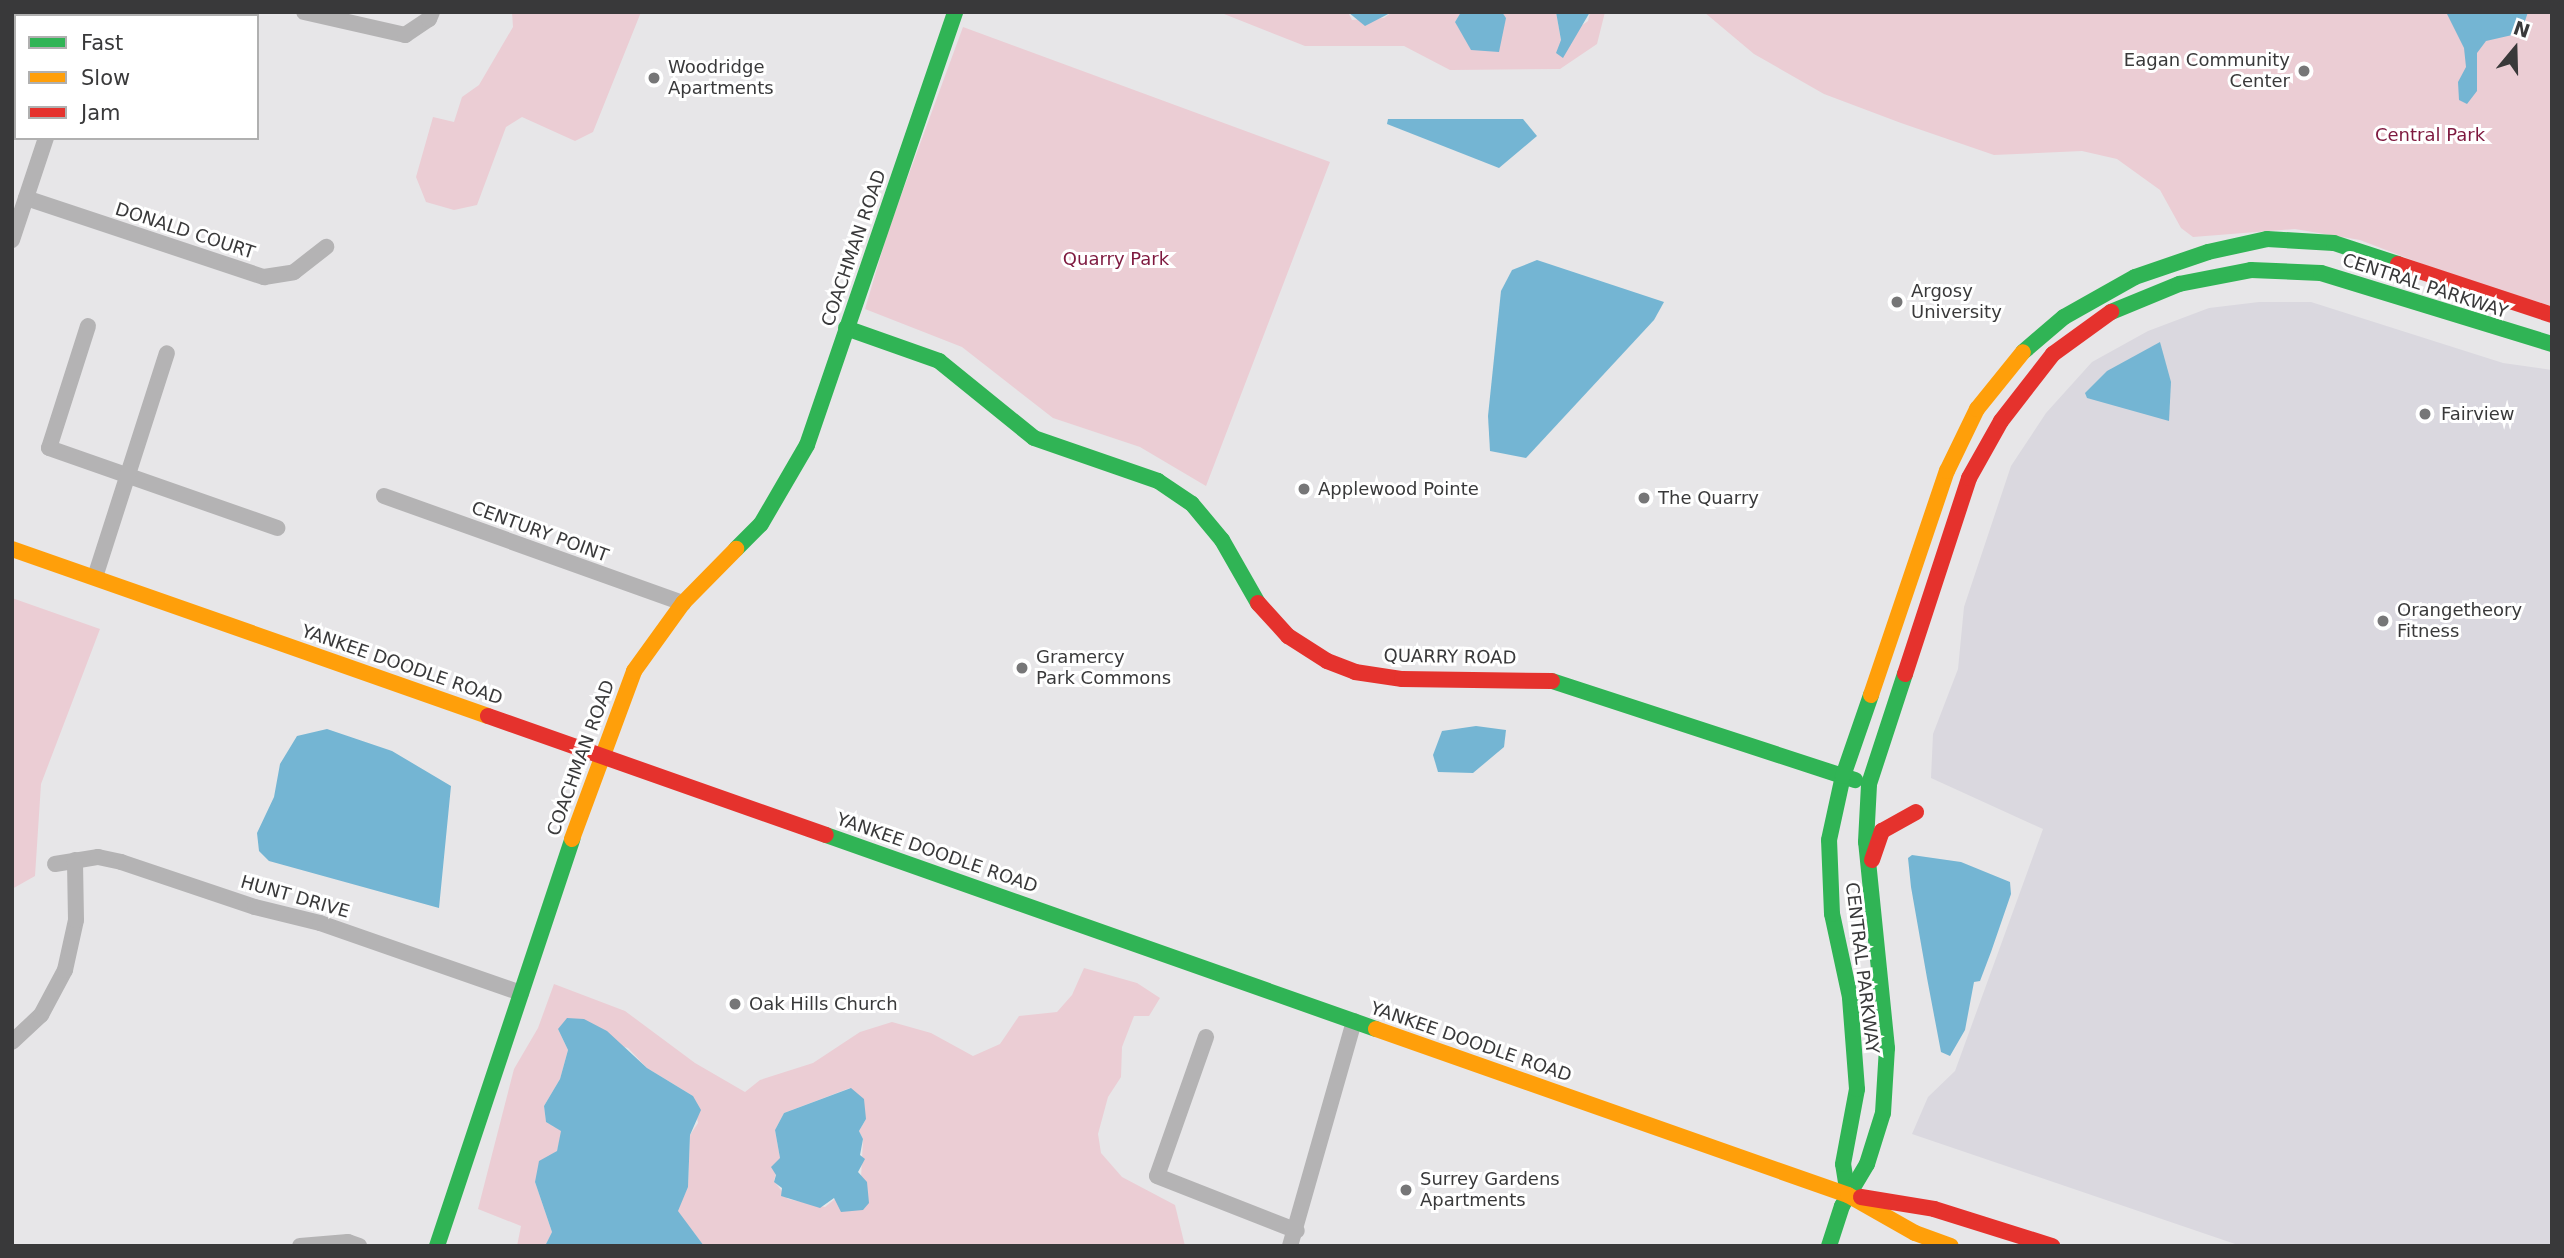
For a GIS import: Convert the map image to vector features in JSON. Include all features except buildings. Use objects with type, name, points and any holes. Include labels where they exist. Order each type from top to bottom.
[{"type":"street","points":[[304,12],[350,19],[405,35],[429,19],[432,12]]},
{"type":"street","name":"COACHMAN ROAD","points":[[437,1246],[600,754],[634,671],[683,603],[761,524],[807,445],[955,12]]},
{"type":"street","points":[[12,240],[45,140]]},
{"type":"street","name":"DONALD COURT","points":[[26,198],[264,277],[294,272],[326,247]]},
{"type":"street","name":"CENTRAL PARKWAY","points":[[1848,1195],[1843,1164],[1857,1090],[1850,997],[1832,914],[1829,841],[1843,776],[1947,471],[1977,409],[2023,352],[2064,317],[2135,277],[2208,251],[2267,239],[2333,243],[2552,314]]},
{"type":"street","name":"CENTRAL PARKWAY","points":[[1848,1195],[1867,1164],[1884,1113],[1887,1048],[1869,874],[1869,784],[1969,478],[2001,421],[2053,354],[2099,317],[2179,284],[2240,272],[2321,273],[2552,344]]},
{"type":"street","points":[[88,326],[49,448],[277,528]]},
{"type":"street","name":"QUARRY ROAD","points":[[846,328],[939,360],[1034,438],[1121,466],[1170,489],[1192,505],[1222,540],[1259,605],[1288,636],[1327,661],[1355,672],[1402,679],[1545,679],[1869,784]]},
{"type":"street","points":[[94,577],[129,476],[129,460],[167,353]]},
{"type":"street","name":"CENTURY POINT","points":[[384,496],[683,603]]},
{"type":"street","name":"YANKEE DOODLE ROAD","points":[[12,549],[1848,1195],[1915,1233],[1951,1246]]},
{"type":"street","points":[[1869,874],[1882,831],[1916,812]]},
{"type":"street","name":"HUNT DRIVE","points":[[55,863],[97,857],[121,862],[256,907],[320,923],[521,993]]},
{"type":"street","points":[[12,1042],[41,1015],[65,970],[76,920],[75,860]]},
{"type":"street","points":[[1206,1037],[1157,1176],[1293,1238],[1354,1020]]},
{"type":"street","points":[[1829,1246],[1848,1195]]},
{"type":"street","name":"YANKEE DOODLE ROAD","points":[[1848,1195],[1934,1209],[2052,1246]]},
{"type":"street","points":[[300,1246],[348,1242],[359,1246]]},
{"type":"shaded area","points":[[2259,302],[2311,302],[2503,363],[2552,370],[2552,1246],[2241,1246],[1912,1134],[1928,1097],[1955,1071],[2043,829],[1931,778],[1933,734],[1958,669],[1964,607],[2011,466],[2046,413],[2092,362],[2148,331],[2209,308]]},
{"type":"green space","points":[[512,12],[641,12],[593,132],[575,141],[522,117],[506,127],[477,205],[454,210],[426,202],[416,177],[433,117],[454,122],[462,97],[479,85],[513,27]]},
{"type":"green space","points":[[1219,12],[1348,12],[1352,20],[1384,18],[1392,12],[1461,12],[1455,22],[1506,18],[1502,12],[1556,12],[1561,40],[1588,21],[1590,12],[1605,12],[1597,44],[1560,69],[1450,70],[1404,46],[1305,46]]},
{"type":"green space","name":"Central Park","points":[[1704,12],[2552,12],[2552,306],[2459,278],[2360,240],[2295,229],[2193,237],[2181,228],[2160,190],[2117,159],[2082,151],[1994,155],[1901,123],[1824,94],[1754,54]]},
{"type":"green space","name":"Quarry Park","points":[[963,27],[1330,162],[1206,486],[1140,447],[1053,418],[962,347],[865,309],[888,231]]},
{"type":"green space","points":[[12,598],[100,629],[41,784],[35,876],[12,889]]},
{"type":"green space","points":[[1084,968],[1137,983],[1160,998],[1149,1016],[1134,1016],[1122,1047],[1121,1077],[1108,1097],[1098,1134],[1101,1153],[1122,1177],[1175,1205],[1185,1246],[704,1246],[677,1211],[688,1187],[690,1135],[698,1123],[693,1096],[647,1068],[628,1048],[558,1029],[568,1050],[560,1079],[544,1106],[546,1122],[562,1131],[557,1151],[535,1182],[552,1232],[545,1246],[517,1246],[521,1226],[478,1209],[514,1069],[538,1028],[554,984],[625,1011],[695,1063],[745,1092],[760,1080],[813,1063],[860,1032],[892,1022],[931,1033],[973,1056],[1000,1044],[1019,1016],[1057,1012],[1072,995]],"holes":[[[850,1088],[866,1119],[859,1131],[863,1139],[861,1178],[825,1207],[788,1199],[774,1181],[780,1158],[775,1130],[784,1113]]]},
{"type":"water","points":[[1348,12],[1392,12],[1365,26]]},
{"type":"water","points":[[1461,12],[1502,12],[1506,18],[1499,52],[1471,50],[1455,22]]},
{"type":"water","points":[[1556,12],[1590,12],[1563,58],[1556,53],[1561,40]]},
{"type":"water","points":[[2446,12],[2528,12],[2521,33],[2486,41],[2477,53],[2477,91],[2467,104],[2459,100],[2458,82],[2466,67],[2464,48]]},
{"type":"water","points":[[1388,119],[1523,119],[1537,136],[1499,168],[1387,124]]},
{"type":"water","points":[[1537,260],[1664,302],[1654,320],[1526,458],[1490,451],[1488,416],[1501,291],[1512,270]]},
{"type":"water","points":[[2160,342],[2171,382],[2169,421],[2087,398],[2085,393],[2107,371]]},
{"type":"water","points":[[1476,726],[1506,730],[1504,747],[1473,773],[1438,772],[1433,755],[1442,731]]},
{"type":"water","points":[[327,729],[392,751],[451,786],[439,908],[269,861],[259,851],[257,833],[274,797],[280,764],[297,736]]},
{"type":"water","points":[[1912,855],[1961,862],[2010,882],[2011,894],[1991,952],[1980,981],[1974,982],[1965,1030],[1950,1056],[1941,1052],[1927,978],[1911,887],[1908,858]]},
{"type":"water","points":[[567,1018],[584,1019],[607,1031],[647,1068],[693,1096],[701,1110],[690,1135],[688,1187],[678,1211],[704,1246],[545,1246],[552,1232],[535,1182],[539,1161],[557,1151],[561,1131],[546,1122],[544,1106],[560,1079],[568,1050],[558,1029]]},
{"type":"water","points":[[851,1088],[864,1099],[866,1119],[859,1131],[863,1139],[860,1155],[865,1159],[858,1172],[867,1182],[869,1203],[863,1210],[841,1212],[834,1198],[820,1208],[781,1196],[782,1188],[774,1182],[776,1175],[771,1167],[780,1158],[775,1130],[784,1113]]},
{"type":"traffic: fast","points":[[736,549],[761,524],[807,445],[955,12]]},
{"type":"traffic: fast","points":[[2023,352],[2064,317],[2135,277],[2208,252],[2267,239],[2334,243],[2398,264]]},
{"type":"traffic: fast","points":[[2111,312],[2179,284],[2251,270],[2321,273],[2552,344]]},
{"type":"traffic: fast","points":[[846,328],[939,361],[1034,438],[1158,481],[1192,504],[1222,540],[1258,603]]},
{"type":"traffic: fast","points":[[1829,1246],[1842,1206],[1867,1164],[1883,1113],[1887,1048],[1866,842],[1869,784],[1905,674]]},
{"type":"traffic: fast","points":[[1552,681],[1855,780]]},
{"type":"traffic: fast","points":[[1848,1195],[1843,1164],[1857,1089],[1850,997],[1832,914],[1829,840],[1843,776],[1871,695]]},
{"type":"traffic: fast","points":[[826,835],[1376,1029]]},
{"type":"traffic: fast","points":[[437,1246],[572,839]]},
{"type":"traffic: slow","points":[[1871,695],[1947,471],[1977,409],[2023,352]]},
{"type":"traffic: slow","points":[[12,549],[488,716]]},
{"type":"traffic: slow","points":[[572,839],[634,671],[683,603],[736,549]]},
{"type":"traffic: slow","points":[[1376,1029],[1848,1195],[1915,1233],[1951,1246]]},
{"type":"traffic: jam","points":[[2398,264],[2552,315]]},
{"type":"traffic: jam","points":[[1905,674],[1969,478],[2001,421],[2053,354],[2111,312]]},
{"type":"traffic: jam","points":[[1258,603],[1288,636],[1327,661],[1355,672],[1402,679],[1552,681]]},
{"type":"traffic: jam","points":[[488,716],[826,835]]},
{"type":"traffic: jam","points":[[1872,860],[1882,831],[1916,812]]},
{"type":"traffic: jam","points":[[1861,1197],[1934,1209],[2052,1246]]},
{"type":"place","name":"Eagan Community Center","points":[[2304,71]]},
{"type":"place","name":"Woodridge Apartments","points":[[654,78]]},
{"type":"place","name":"Argosy University","points":[[1897,302]]},
{"type":"place","name":"Fairview","points":[[2425,414]]},
{"type":"place","name":"Applewood Pointe","points":[[1304,489]]},
{"type":"place","name":"The Quarry","points":[[1644,498]]},
{"type":"place","name":"Orangetheory Fitness","points":[[2383,621]]},
{"type":"place","name":"Gramercy Park Commons","points":[[1022,668]]},
{"type":"place","name":"Oak Hills Church","points":[[735,1004]]},
{"type":"place","name":"Surrey Gardens Apartments","points":[[1406,1190]]}]
